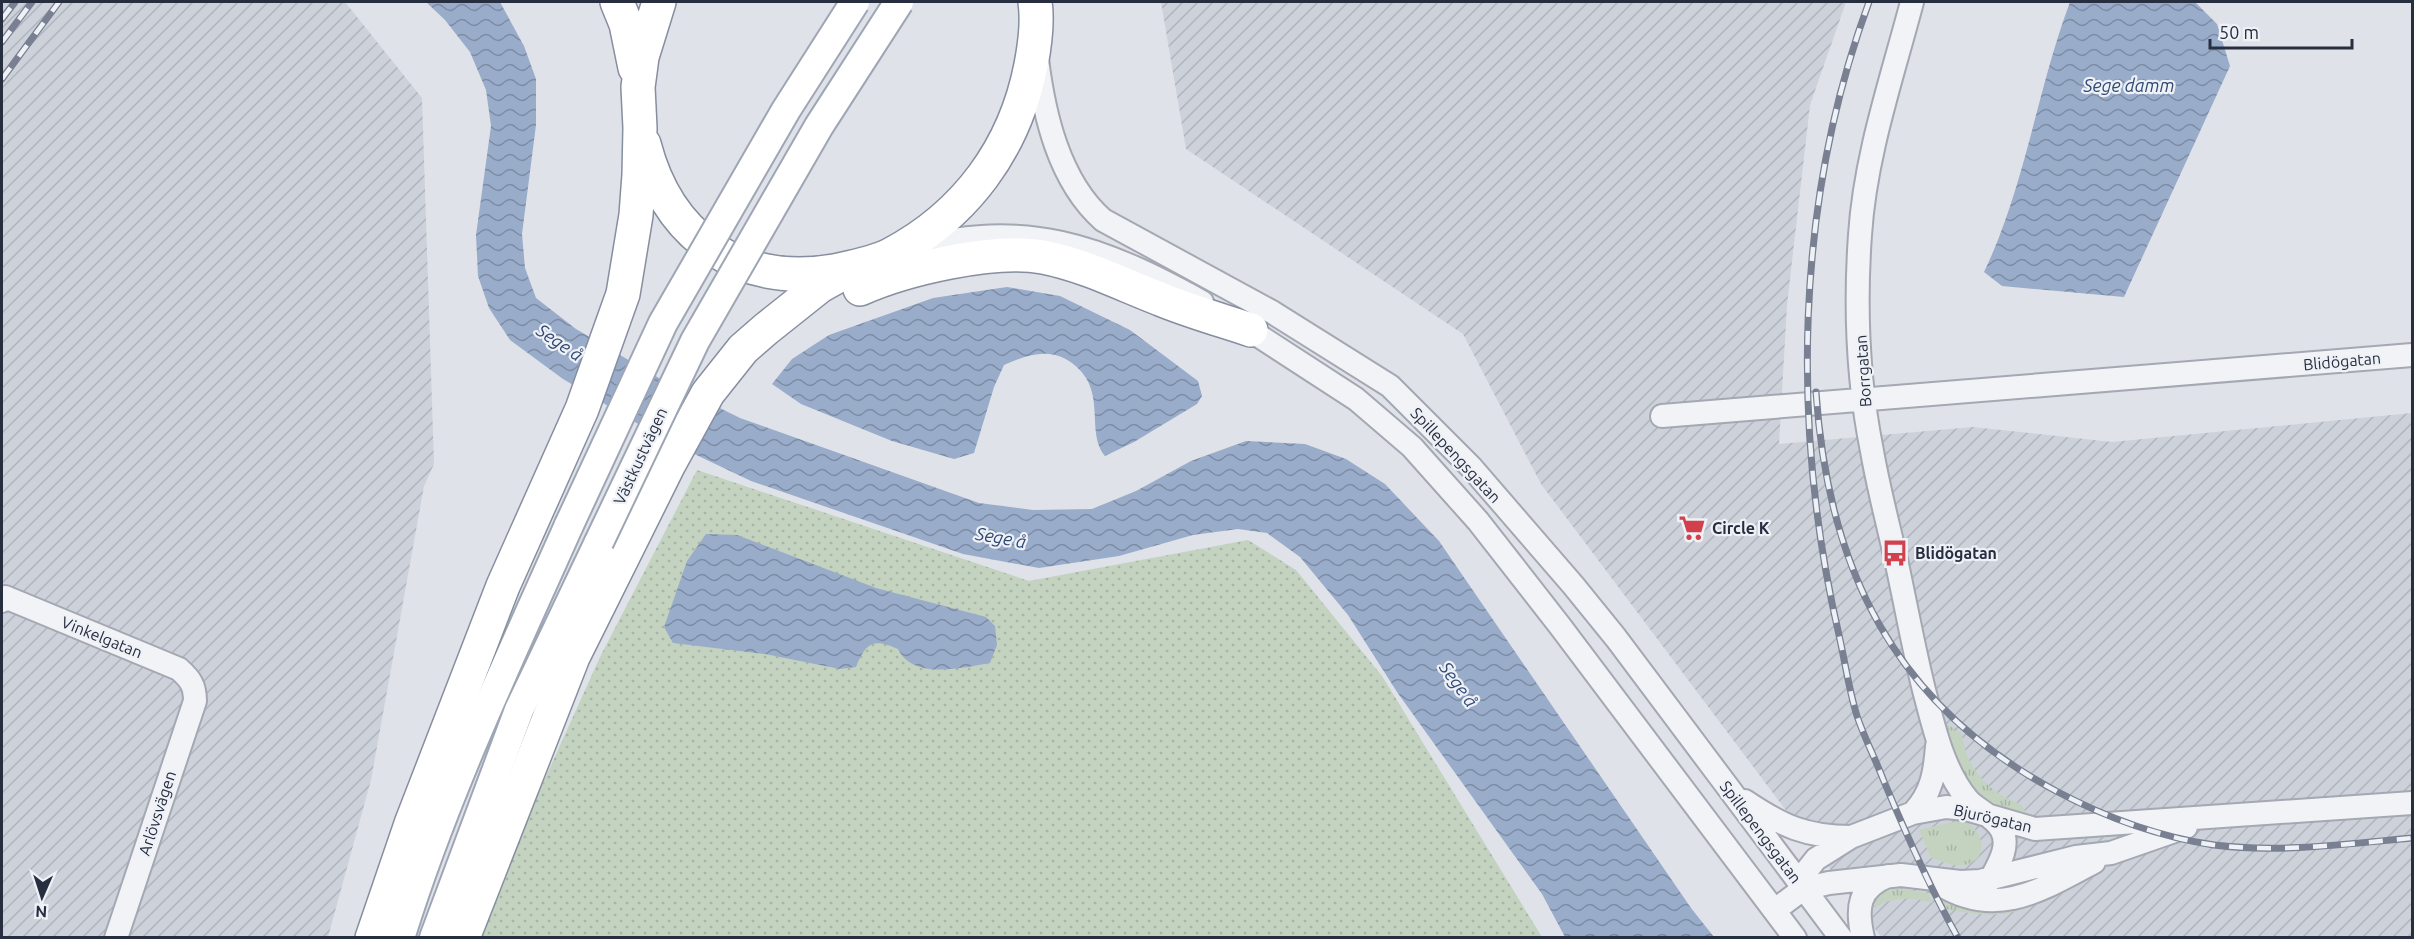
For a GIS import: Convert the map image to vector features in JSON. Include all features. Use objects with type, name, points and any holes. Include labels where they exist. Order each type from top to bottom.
[{"type":"highway","points":[[372,938],[411,824],[503,586],[582,409],[611,335],[623,294],[630,254],[640,128],[638,87],[633,55],[617,2]]},
{"type":"highway","points":[[638,87],[642,57],[659,2]]},
{"type":"highway","points":[[640,128],[647,154],[670,201],[690,230],[721,256],[751,269],[789,274],[820,273],[854,267],[889,255],[924,233],[978,184],[995,162],[1015,126],[1027,87],[1035,46],[1036,2]]},
{"type":"highway","points":[[743,350],[808,313],[865,287],[925,267],[990,257],[1041,257],[1103,274],[1160,300],[1251,330]]},
{"type":"highway","points":[[463,938],[573,657],[669,464],[708,393],[743,350],[792,307],[854,267]]},
{"type":"main road","points":[[400,938],[443,817],[491,699],[663,323],[786,110],[855,2]]},
{"type":"main road","name":"Västkustvägen","points":[[434,938],[519,710],[695,340],[819,126],[899,2]]},
{"type":"street","name":"Borrgatan","points":[[1912,2],[1878,126],[1860,235],[1860,345],[1864,400],[1872,451],[1924,687],[1938,739],[1953,780],[1970,803],[1987,814],[2002,831],[2004,843],[2002,860],[1990,879]]},
{"type":"street","name":"Spillepengsgatan","points":[[1035,46],[1055,142],[1084,203],[1103,220],[1272,312],[1390,386],[1460,455],[1552,560],[1616,638],[1841,938]]},
{"type":"street","name":"Spillepengsgatan","points":[[889,255],[917,248],[987,237],[1023,236],[1056,240],[1089,248],[1162,280],[1251,330],[1356,399],[1412,447],[1478,521],[1795,938]]},
{"type":"street","name":"Blidögatan","points":[[1662,416],[2412,355]]},
{"type":"street","name":"Vinkelgatan","points":[[2,601],[5,597],[179,669],[192,681],[195,689]]},
{"type":"street","name":"Arlövsvägen","points":[[116,938],[195,701],[195,689]]},
{"type":"street","name":"Borrgatan","points":[[1913,813],[1923,802],[1935,774],[1938,739]]},
{"type":"street","points":[[1729,790],[1778,824],[1807,834],[1851,837]]},
{"type":"street","name":"Bjurögatan","points":[[1803,890],[1808,869],[1816,860],[1851,837],[1913,813],[1946,807],[1987,814],[2035,829],[2412,803]]},
{"type":"street","name":"Bjurögatan","points":[[1930,877],[1969,899],[2014,899],[2049,886],[2111,853],[2214,818]]},
{"type":"street","name":"Bjurögatan","points":[[1775,910],[1803,890],[1888,875],[1930,877],[1960,882],[1990,879],[2076,857],[2111,853]]},
{"type":"street","points":[[1863,938],[1858,915],[1864,893],[1873,882],[1888,875]]},
{"type":"shaded area","points":[[2,2],[345,2],[422,98],[434,464],[424,486],[371,780],[328,937],[2,938]]},
{"type":"shaded area","points":[[1161,2],[1846,2],[1810,105],[1787,305],[1779,444],[1973,427],[2112,442],[2412,413],[2412,937],[1881,937],[1541,484],[1463,334],[1186,149]]},
{"type":"green space","points":[[697,470],[1029,581],[1248,540],[1296,570],[1382,676],[1542,937],[473,938],[600,657]]},
{"type":"green space","points":[[1947,724],[1962,734],[1964,747],[1974,769],[1990,787],[2022,805],[2029,819],[1992,806],[1974,791],[1961,770]]},
{"type":"green space","points":[[1962,820],[1970,824],[1979,836],[1981,851],[1978,857],[1973,862],[1964,865],[1931,858],[1919,830]]},
{"type":"green space","points":[[1896,888],[1928,893],[1933,903],[1916,899],[1901,899],[1870,909],[1879,895]]},
{"type":"green space","points":[[1941,898],[1963,906],[2024,905],[2010,913],[1975,914],[1947,909]]},
{"type":"water","name":"Sege å","points":[[426,2],[500,2],[524,46],[536,79],[536,125],[522,234],[525,268],[536,298],[576,329],[659,378],[740,418],[979,503],[1033,510],[1092,509],[1136,491],[1191,461],[1246,441],[1305,444],[1346,459],[1385,484],[1439,541],[1691,908],[1714,937],[1565,937],[1542,894],[1397,692],[1348,615],[1300,557],[1267,533],[1238,529],[1193,535],[1119,556],[1039,568],[963,554],[751,481],[665,440],[563,379],[510,340],[489,308],[478,276],[476,235],[491,126],[486,90],[470,52],[445,20]]},
{"type":"water","name":"Sege damm","points":[[2070,2],[2195,2],[2217,24],[2230,66],[2124,297],[2002,286],[1984,272],[1998,240],[2021,172],[2048,69]]},
{"type":"water","points":[[1007,287],[1060,296],[1130,330],[1198,381],[1202,396],[1197,404],[1134,442],[1105,456],[1096,434],[1093,396],[1081,372],[1069,361],[1053,354],[1028,356],[1004,365],[994,387],[974,453],[954,459],[892,441],[801,404],[772,384],[792,359],[829,335],[933,298]]},
{"type":"water","points":[[706,534],[737,535],[876,588],[986,617],[995,626],[997,645],[990,663],[952,669],[926,668],[905,659],[898,649],[876,643],[867,647],[856,667],[840,669],[765,654],[673,643],[664,627],[687,561]]},
{"type":"railway","points":[[2,19],[15,2]]},
{"type":"railway","points":[[2,42],[32,2]]},
{"type":"railway","points":[[2,79],[59,2]]},
{"type":"railway","points":[[1869,2],[1844,78],[1826,156],[1814,236],[1808,316],[1808,396],[1813,477],[1823,557],[1857,716],[1909,840],[1958,938]]},
{"type":"railway","points":[[1816,392],[1823,457],[1836,517],[1855,574],[1880,626],[1912,674],[1952,717],[2000,756],[2056,791],[2094,809],[2133,825],[2193,841],[2239,847],[2288,848],[2412,838]]},
{"type":"place","name":"Circle K","points":[[1692,528]]},
{"type":"place","name":"Blidögatan","points":[[1895,553]]}]
